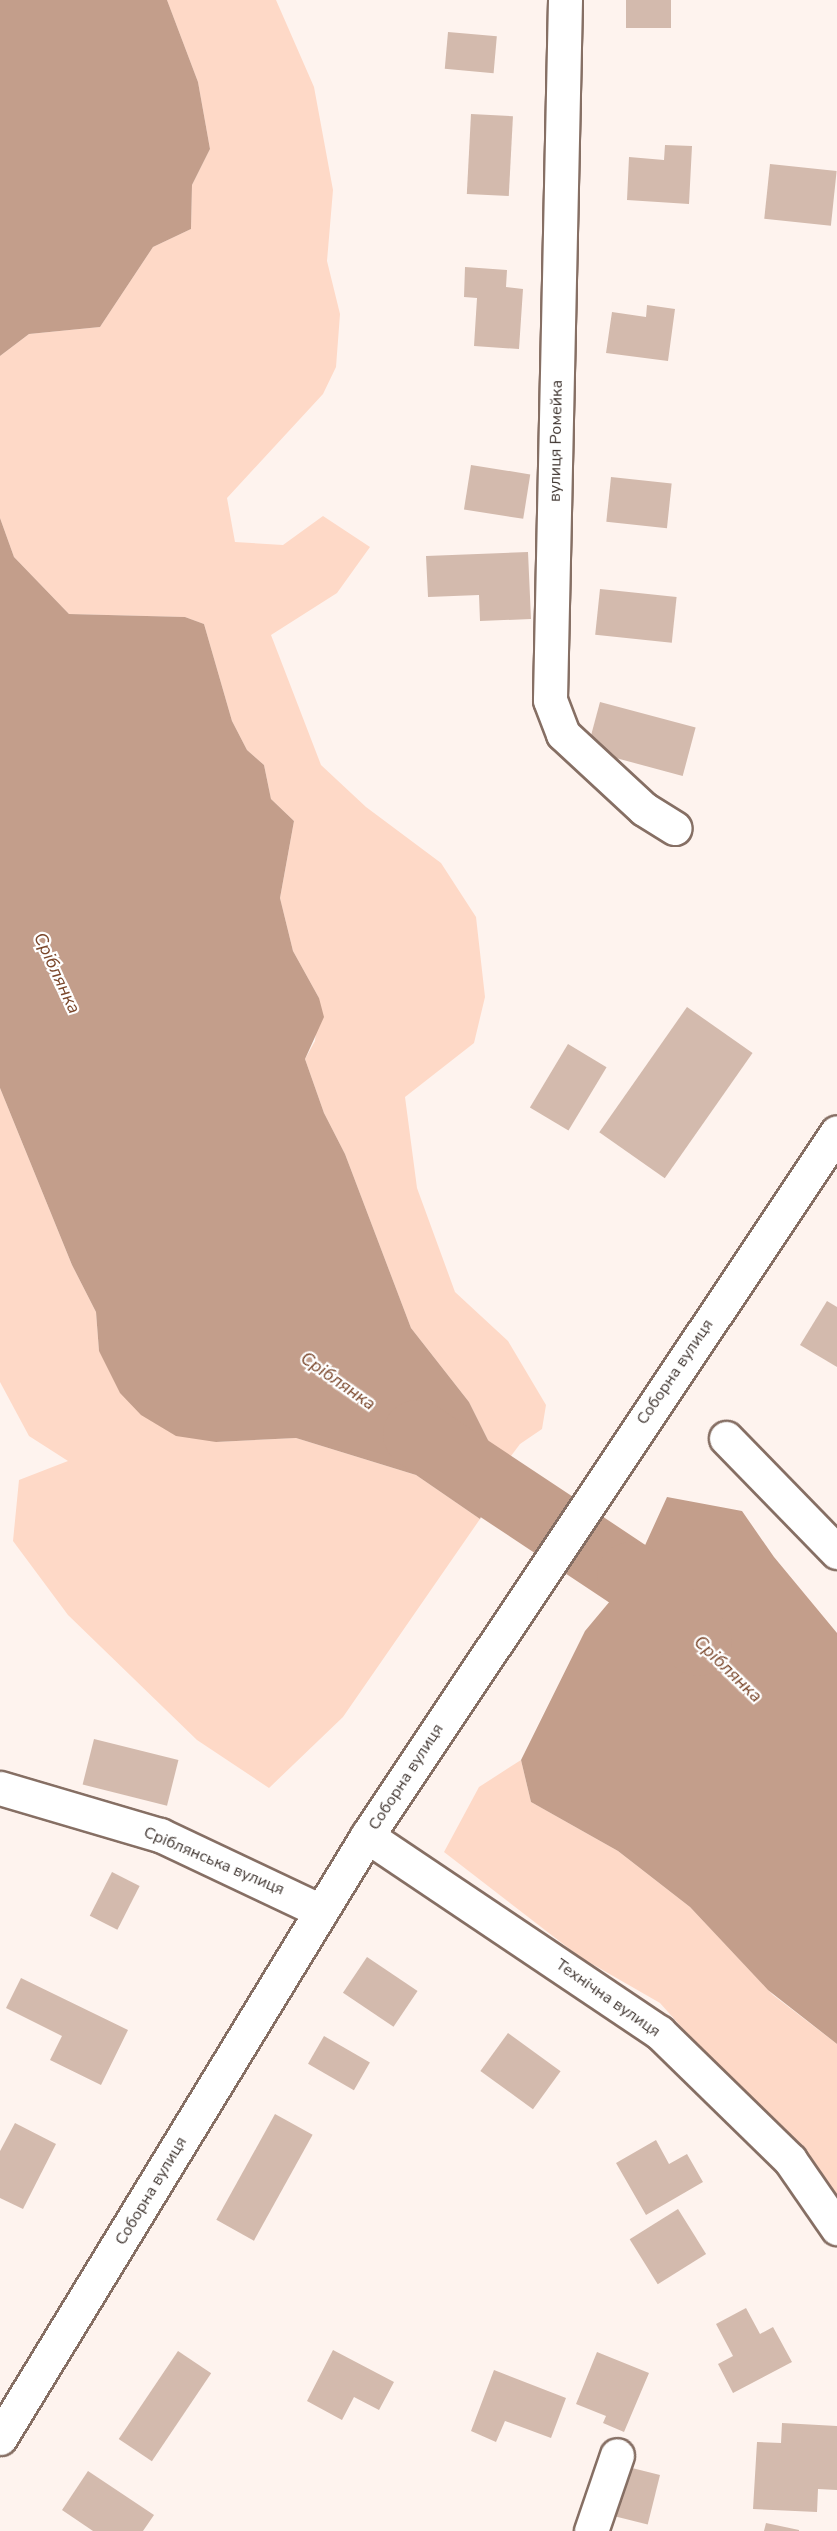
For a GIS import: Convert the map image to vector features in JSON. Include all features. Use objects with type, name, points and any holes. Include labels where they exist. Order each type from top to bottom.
[{"type":"street","name":"вулиця Ромейка","points":[[566,0],[550,700],[563,734],[644,809],[675,828]]},
{"type":"street","name":"Соборна вулиця","points":[[0,2438],[367,1836],[837,1132]]},
{"type":"street","points":[[726,1438],[837,1552]]},
{"type":"street","name":"Сріблянська вулиця","points":[[0,1788],[160,1835],[321,1911]]},
{"type":"street","name":"Технічна вулиця","points":[[367,1836],[659,2032],[790,2160],[837,2228]]},
{"type":"street","points":[[591,2531],[617,2455]]},
{"type":"shaded area","points":[[167,0],[276,0],[314,87],[333,190],[327,261],[340,314],[336,367],[323,394],[227,498],[235,542],[283,545],[323,516],[370,547],[337,593],[271,635],[321,765],[366,807],[441,863],[476,917],[485,997],[474,1043],[405,1097],[417,1188],[455,1292],[508,1341],[546,1405],[542,1429],[520,1444],[502,1468],[469,1402],[411,1328],[345,1154],[324,1113],[305,1059],[315,1041],[319,998],[293,951],[280,898],[294,821],[271,799],[264,765],[247,750],[232,721],[204,624],[185,617],[69,614],[14,557],[0,518],[0,356],[29,334],[100,327],[153,247],[191,229],[192,185],[210,149],[198,82]]},
{"type":"shaded area","points":[[0,1088],[72,1265],[96,1312],[99,1351],[216,1442],[296,1438],[416,1475],[480,1519],[343,1717],[269,1788],[197,1740],[68,1615],[13,1541],[19,1480],[68,1461],[29,1436],[0,1382]]},
{"type":"shaded area","points":[[521,1760],[531,1802],[618,1851],[690,1907],[773,1995],[837,2044],[837,2201],[660,2003],[580,1957],[444,1852],[479,1787]]},
{"type":"water","points":[[0,0],[167,0],[198,82],[210,149],[192,185],[191,229],[153,247],[100,327],[29,334],[0,356]]},
{"type":"water","points":[[0,518],[14,557],[69,614],[185,617],[204,624],[232,721],[247,750],[264,765],[271,799],[294,821],[280,898],[293,951],[319,998],[324,1017],[305,1059],[324,1113],[345,1154],[411,1328],[469,1402],[502,1468],[480,1519],[416,1475],[296,1438],[216,1442],[176,1436],[141,1415],[120,1393],[99,1351],[96,1312],[72,1265],[0,1088]]},
{"type":"water","points":[[667,1497],[742,1511],[774,1557],[837,1633],[837,2044],[768,1990],[690,1907],[618,1851],[531,1802],[521,1760],[585,1631],[631,1576]]},
{"type":"building","points":[[626,0],[671,0],[671,28],[626,28]]},
{"type":"building","points":[[448,32],[497,36],[494,73],[445,69]]},
{"type":"building","points":[[471,114],[513,116],[509,196],[467,194]]},
{"type":"building","points":[[665,145],[692,146],[689,204],[627,200],[629,157],[664,160]]},
{"type":"building","points":[[770,164],[837,171],[831,226],[764,219]]},
{"type":"building","points":[[465,267],[507,270],[506,287],[523,289],[519,349],[474,346],[477,298],[464,297]]},
{"type":"building","points":[[647,305],[675,309],[668,361],[606,353],[612,312],[646,317]]},
{"type":"building","points":[[471,465],[530,474],[523,519],[464,509]]},
{"type":"building","points":[[611,477],[672,483],[667,528],[606,522]]},
{"type":"building","points":[[528,552],[531,619],[480,621],[479,595],[428,597],[426,556]]},
{"type":"building","points":[[600,589],[677,597],[672,643],[595,635]]},
{"type":"building","points":[[600,702],[696,728],[683,776],[587,750]]},
{"type":"building","points":[[687,1007],[753,1053],[665,1178],[599,1132]]},
{"type":"building","points":[[568,1044],[607,1067],[568,1131],[530,1107]]},
{"type":"building","points":[[827,1301],[837,1307],[837,1367],[800,1345]]},
{"type":"building","points":[[94,1739],[178,1760],[167,1806],[83,1785]]},
{"type":"building","points":[[112,1872],[140,1886],[117,1930],[90,1916]]},
{"type":"building","points":[[367,1957],[418,1991],[394,2027],[343,1993]]},
{"type":"building","points":[[21,1978],[128,2030],[101,2085],[50,2060],[62,2036],[6,2008]]},
{"type":"building","points":[[508,2033],[561,2071],[533,2109],[480,2071]]},
{"type":"building","points":[[324,2036],[370,2062],[354,2090],[308,2064]]},
{"type":"building","points":[[275,2114],[313,2135],[254,2241],[216,2220]]},
{"type":"building","points":[[15,2123],[56,2144],[23,2209],[0,2198],[0,2151]]},
{"type":"building","points":[[656,2140],[669,2164],[687,2154],[703,2182],[646,2215],[616,2163]]},
{"type":"building","points":[[678,2209],[706,2254],[658,2284],[630,2239]]},
{"type":"building","points":[[746,2308],[760,2334],[773,2327],[792,2362],[733,2393],[718,2364],[733,2356],[716,2324]]},
{"type":"building","points":[[333,2350],[394,2382],[379,2410],[354,2397],[342,2420],[307,2401]]},
{"type":"building","points":[[178,2351],[211,2373],[152,2461],[119,2439]]},
{"type":"building","points":[[597,2352],[649,2373],[624,2432],[603,2423],[606,2416],[576,2404]]},
{"type":"building","points":[[494,2370],[566,2398],[551,2438],[505,2421],[496,2442],[471,2431]]},
{"type":"building","points":[[782,2423],[837,2426],[837,2490],[818,2489],[817,2512],[753,2509],[757,2442],[781,2443]]},
{"type":"building","points":[[628,2467],[660,2475],[648,2524],[616,2516]]},
{"type":"building","points":[[88,2471],[154,2515],[143,2531],[93,2531],[62,2510]]},
{"type":"building","points":[[766,2523],[799,2530],[799,2531],[764,2531]]},
{"type":"waterway","name":"Сріблянка","points":[[417,1434],[631,1576],[698,1642]]}]
